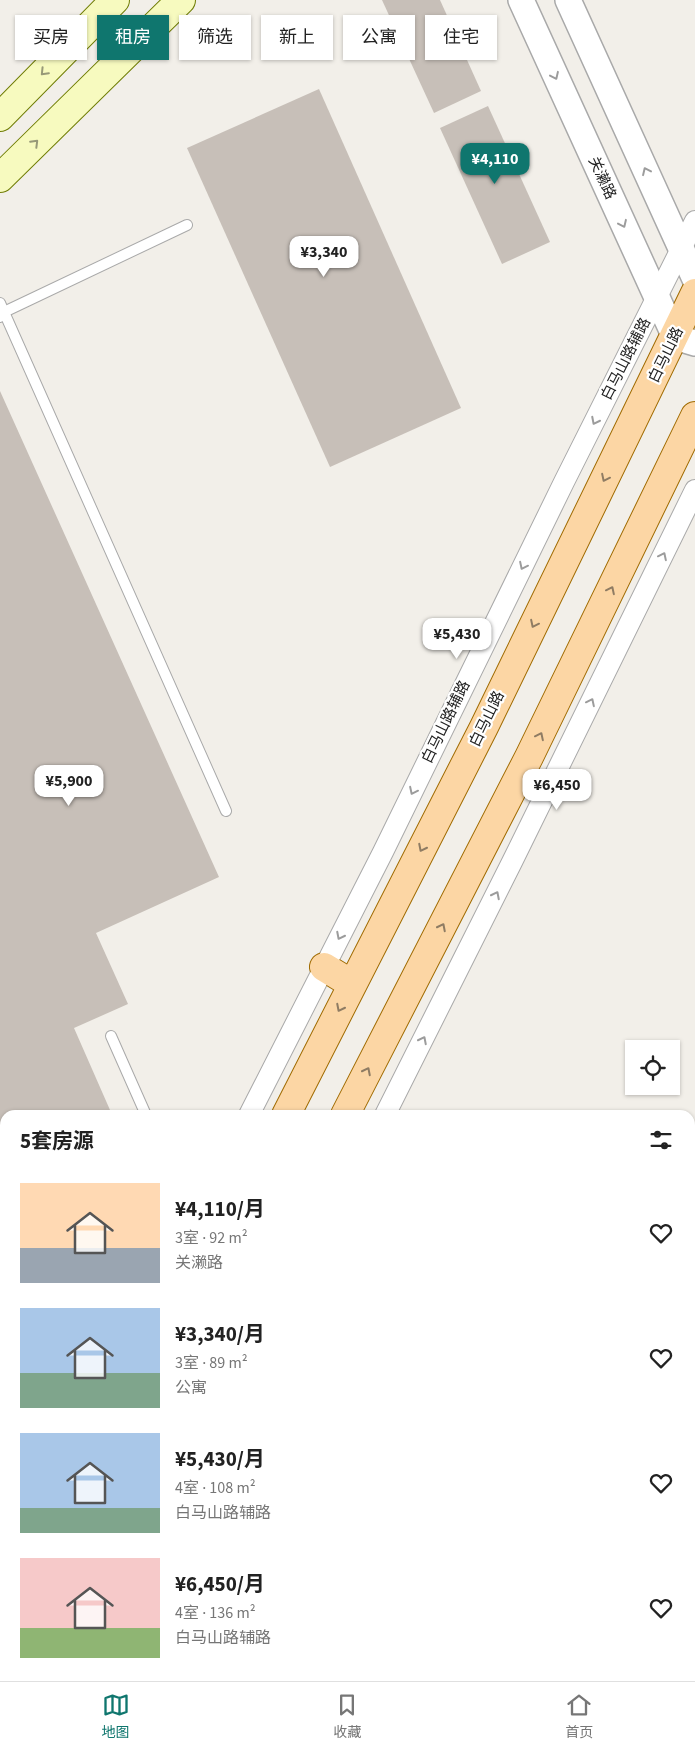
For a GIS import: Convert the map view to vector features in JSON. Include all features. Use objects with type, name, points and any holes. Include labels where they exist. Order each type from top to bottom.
[{"type":"main road","points":[[0,117],[115,0]]},
{"type":"main road","points":[[0,178],[180,0]]},
{"type":"main road","name":"白马山路","points":[[289,1110],[488,718],[685,340],[695,293]]},
{"type":"main road","points":[[348,1110],[530,757],[695,416]]},
{"type":"main road","points":[[324,967],[352,984]]},
{"type":"street","name":"关濑路","points":[[521,0],[657,297],[685,340]]},
{"type":"street","points":[[568,0],[695,279]]},
{"type":"street","name":"白马山路辅路","points":[[251,1110],[324,967],[695,221]]},
{"type":"street","points":[[387,1110],[695,490]]},
{"type":"lane","points":[[187,225],[1,311],[226,811]]},
{"type":"lane","points":[[111,1036],[144,1110]]},
{"type":"building","points":[[382,0],[440,0],[447,15],[425,15],[425,60],[467,60],[481,91],[434,113],[410,60],[415,60],[415,15],[389,15]]},
{"type":"building","points":[[319,89],[461,408],[330,467],[187,148]]},
{"type":"building","points":[[488,106],[550,242],[502,264],[440,128]]},
{"type":"building","points":[[0,391],[219,877],[96,933],[128,1004],[74,1028],[110,1110],[0,1110]]}]
